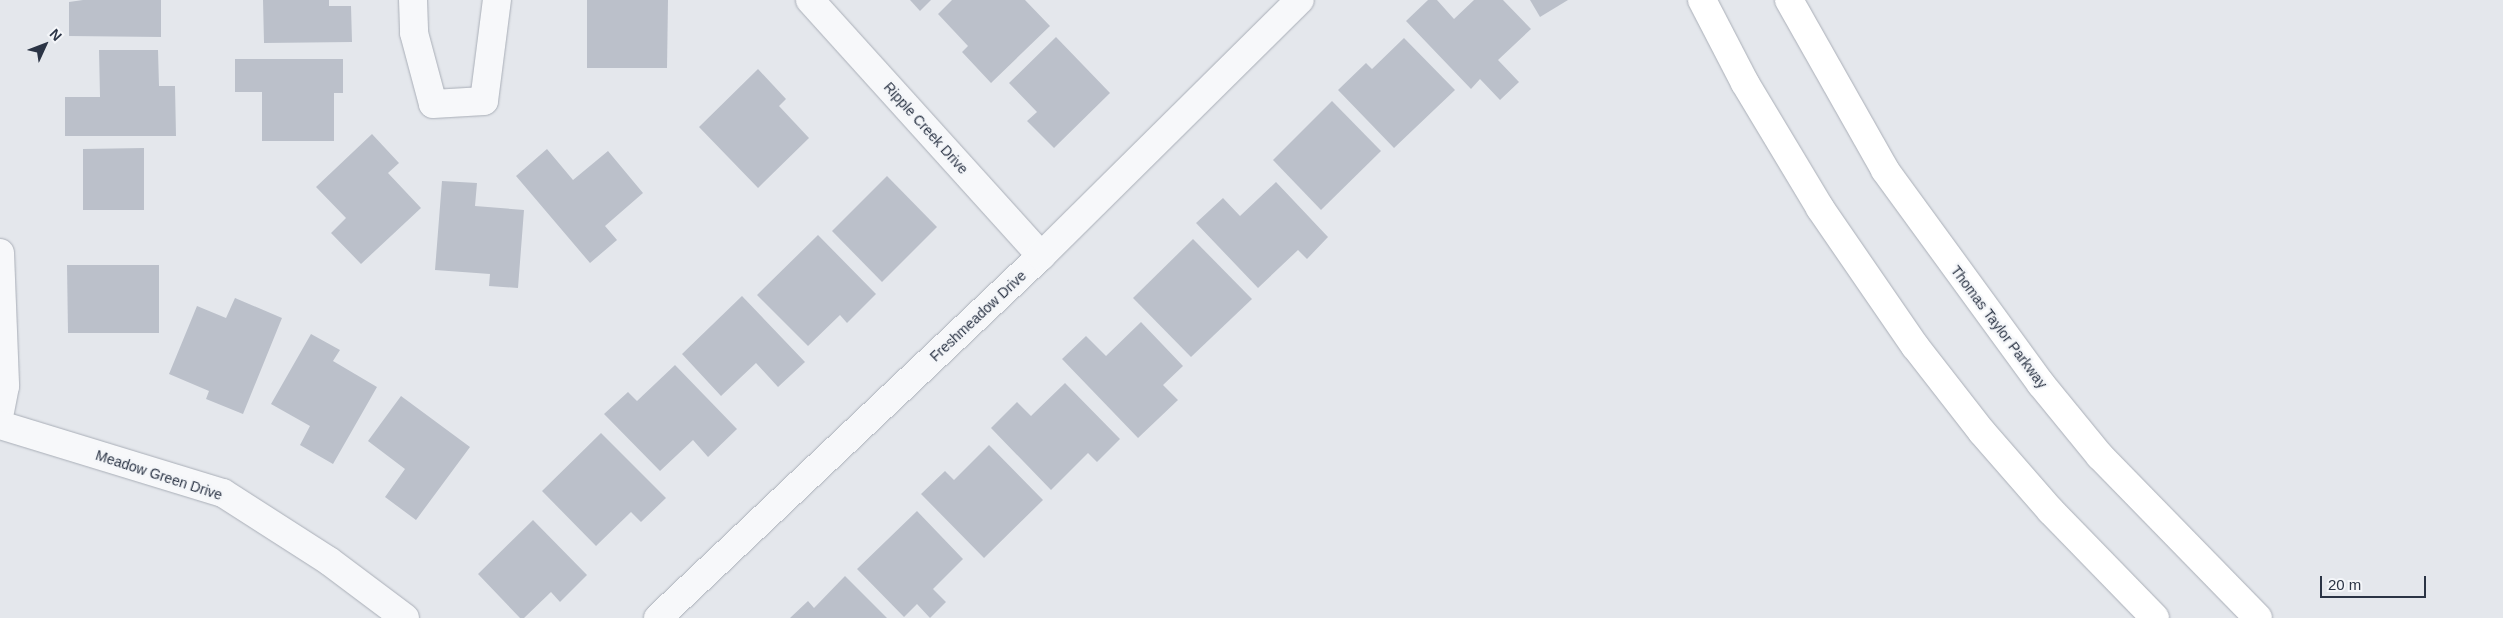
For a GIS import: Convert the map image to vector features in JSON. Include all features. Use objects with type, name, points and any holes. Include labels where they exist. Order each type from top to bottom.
[{"type":"street","points":[[413,0],[414,32],[433,104],[484,101],[497,0]]},
{"type":"street","name":"Ripple Creek Drive","points":[[810,0],[1041,256]]},
{"type":"street","points":[[1702,0],[1745,83],[1820,208],[1915,346],[1982,432],[2051,510],[2155,618]]},
{"type":"street","name":"Thomas Taylor Parkway","points":[[1789,0],[1885,170],[2035,376],[2100,456],[2258,618]]},
{"type":"street","name":"Freshmeadow Drive","points":[[658,618],[1041,256],[1295,2]]},
{"type":"street","points":[[0,253],[5,386],[0,411]]},
{"type":"street","name":"Meadow Green Drive","points":[[0,425],[223,493],[330,562],[405,618]]},
{"type":"building","points":[[83,0],[161,0],[161,37],[69,36],[69,2]]},
{"type":"building","points":[[263,0],[329,0],[329,6],[351,6],[352,42],[264,43]]},
{"type":"building","points":[[587,0],[668,0],[667,68],[587,68]]},
{"type":"building","points":[[910,0],[931,0],[920,11]]},
{"type":"building","points":[[952,0],[1025,0],[1050,26],[991,83],[962,52],[968,46],[938,14]]},
{"type":"building","points":[[1428,0],[1437,0],[1454,19],[1474,0],[1503,0],[1531,29],[1498,60],[1519,82],[1500,100],[1480,79],[1471,89],[1406,21]]},
{"type":"building","points":[[1530,0],[1568,0],[1540,17]]},
{"type":"building","points":[[1056,37],[1110,93],[1054,148],[1027,121],[1037,112],[1009,83]]},
{"type":"building","points":[[1404,38],[1455,90],[1394,148],[1338,90],[1366,63],[1372,69]]},
{"type":"building","points":[[99,50],[158,50],[159,86],[175,86],[176,136],[65,136],[65,97],[100,97]]},
{"type":"building","points":[[235,59],[343,59],[343,93],[334,93],[334,141],[262,141],[262,92],[235,92]]},
{"type":"building","points":[[758,69],[786,99],[779,106],[809,138],[758,188],[699,127]]},
{"type":"building","points":[[1332,101],[1381,151],[1321,210],[1273,160]]},
{"type":"building","points":[[372,134],[399,163],[388,173],[421,208],[361,264],[331,233],[346,218],[316,187]]},
{"type":"building","points":[[144,148],[144,210],[83,210],[83,149]]},
{"type":"building","points":[[547,149],[573,180],[608,151],[643,193],[605,226],[617,240],[590,263],[516,176]]},
{"type":"building","points":[[887,176],[937,227],[882,282],[832,231]]},
{"type":"building","points":[[442,181],[477,183],[475,206],[524,210],[518,288],[489,286],[490,274],[435,270]]},
{"type":"building","points":[[1276,182],[1328,237],[1307,259],[1298,250],[1258,288],[1196,223],[1223,198],[1240,216]]},
{"type":"building","points":[[818,235],[876,294],[847,323],[840,315],[808,346],[757,295]]},
{"type":"building","points":[[1193,239],[1252,299],[1191,357],[1133,298]]},
{"type":"building","points":[[67,265],[159,265],[159,333],[68,333]]},
{"type":"building","points":[[742,296],[805,362],[778,387],[756,363],[721,396],[682,354]]},
{"type":"building","points":[[235,298],[282,318],[243,414],[206,399],[209,391],[169,374],[197,306],[226,318]]},
{"type":"building","points":[[1141,322],[1183,366],[1163,385],[1178,400],[1138,438],[1062,359],[1086,336],[1106,356]]},
{"type":"building","points":[[311,334],[340,350],[333,361],[377,387],[333,464],[300,445],[310,426],[271,404]]},
{"type":"building","points":[[675,365],[737,429],[708,457],[693,440],[660,471],[604,414],[628,392],[637,401]]},
{"type":"building","points":[[1065,383],[1120,439],[1097,462],[1088,453],[1051,490],[991,428],[1017,402],[1031,416]]},
{"type":"building","points":[[401,396],[470,447],[416,520],[385,497],[405,469],[368,441]]},
{"type":"building","points":[[601,433],[666,498],[641,522],[631,512],[596,546],[542,491]]},
{"type":"building","points":[[989,445],[1043,500],[984,558],[921,494],[945,471],[954,480]]},
{"type":"building","points":[[917,511],[963,559],[933,589],[946,602],[930,618],[917,604],[904,617],[857,569]]},
{"type":"building","points":[[533,520],[587,575],[560,602],[551,592],[524,618],[520,618],[478,574]]},
{"type":"building","points":[[845,576],[887,618],[790,618],[808,601],[814,608]]}]
